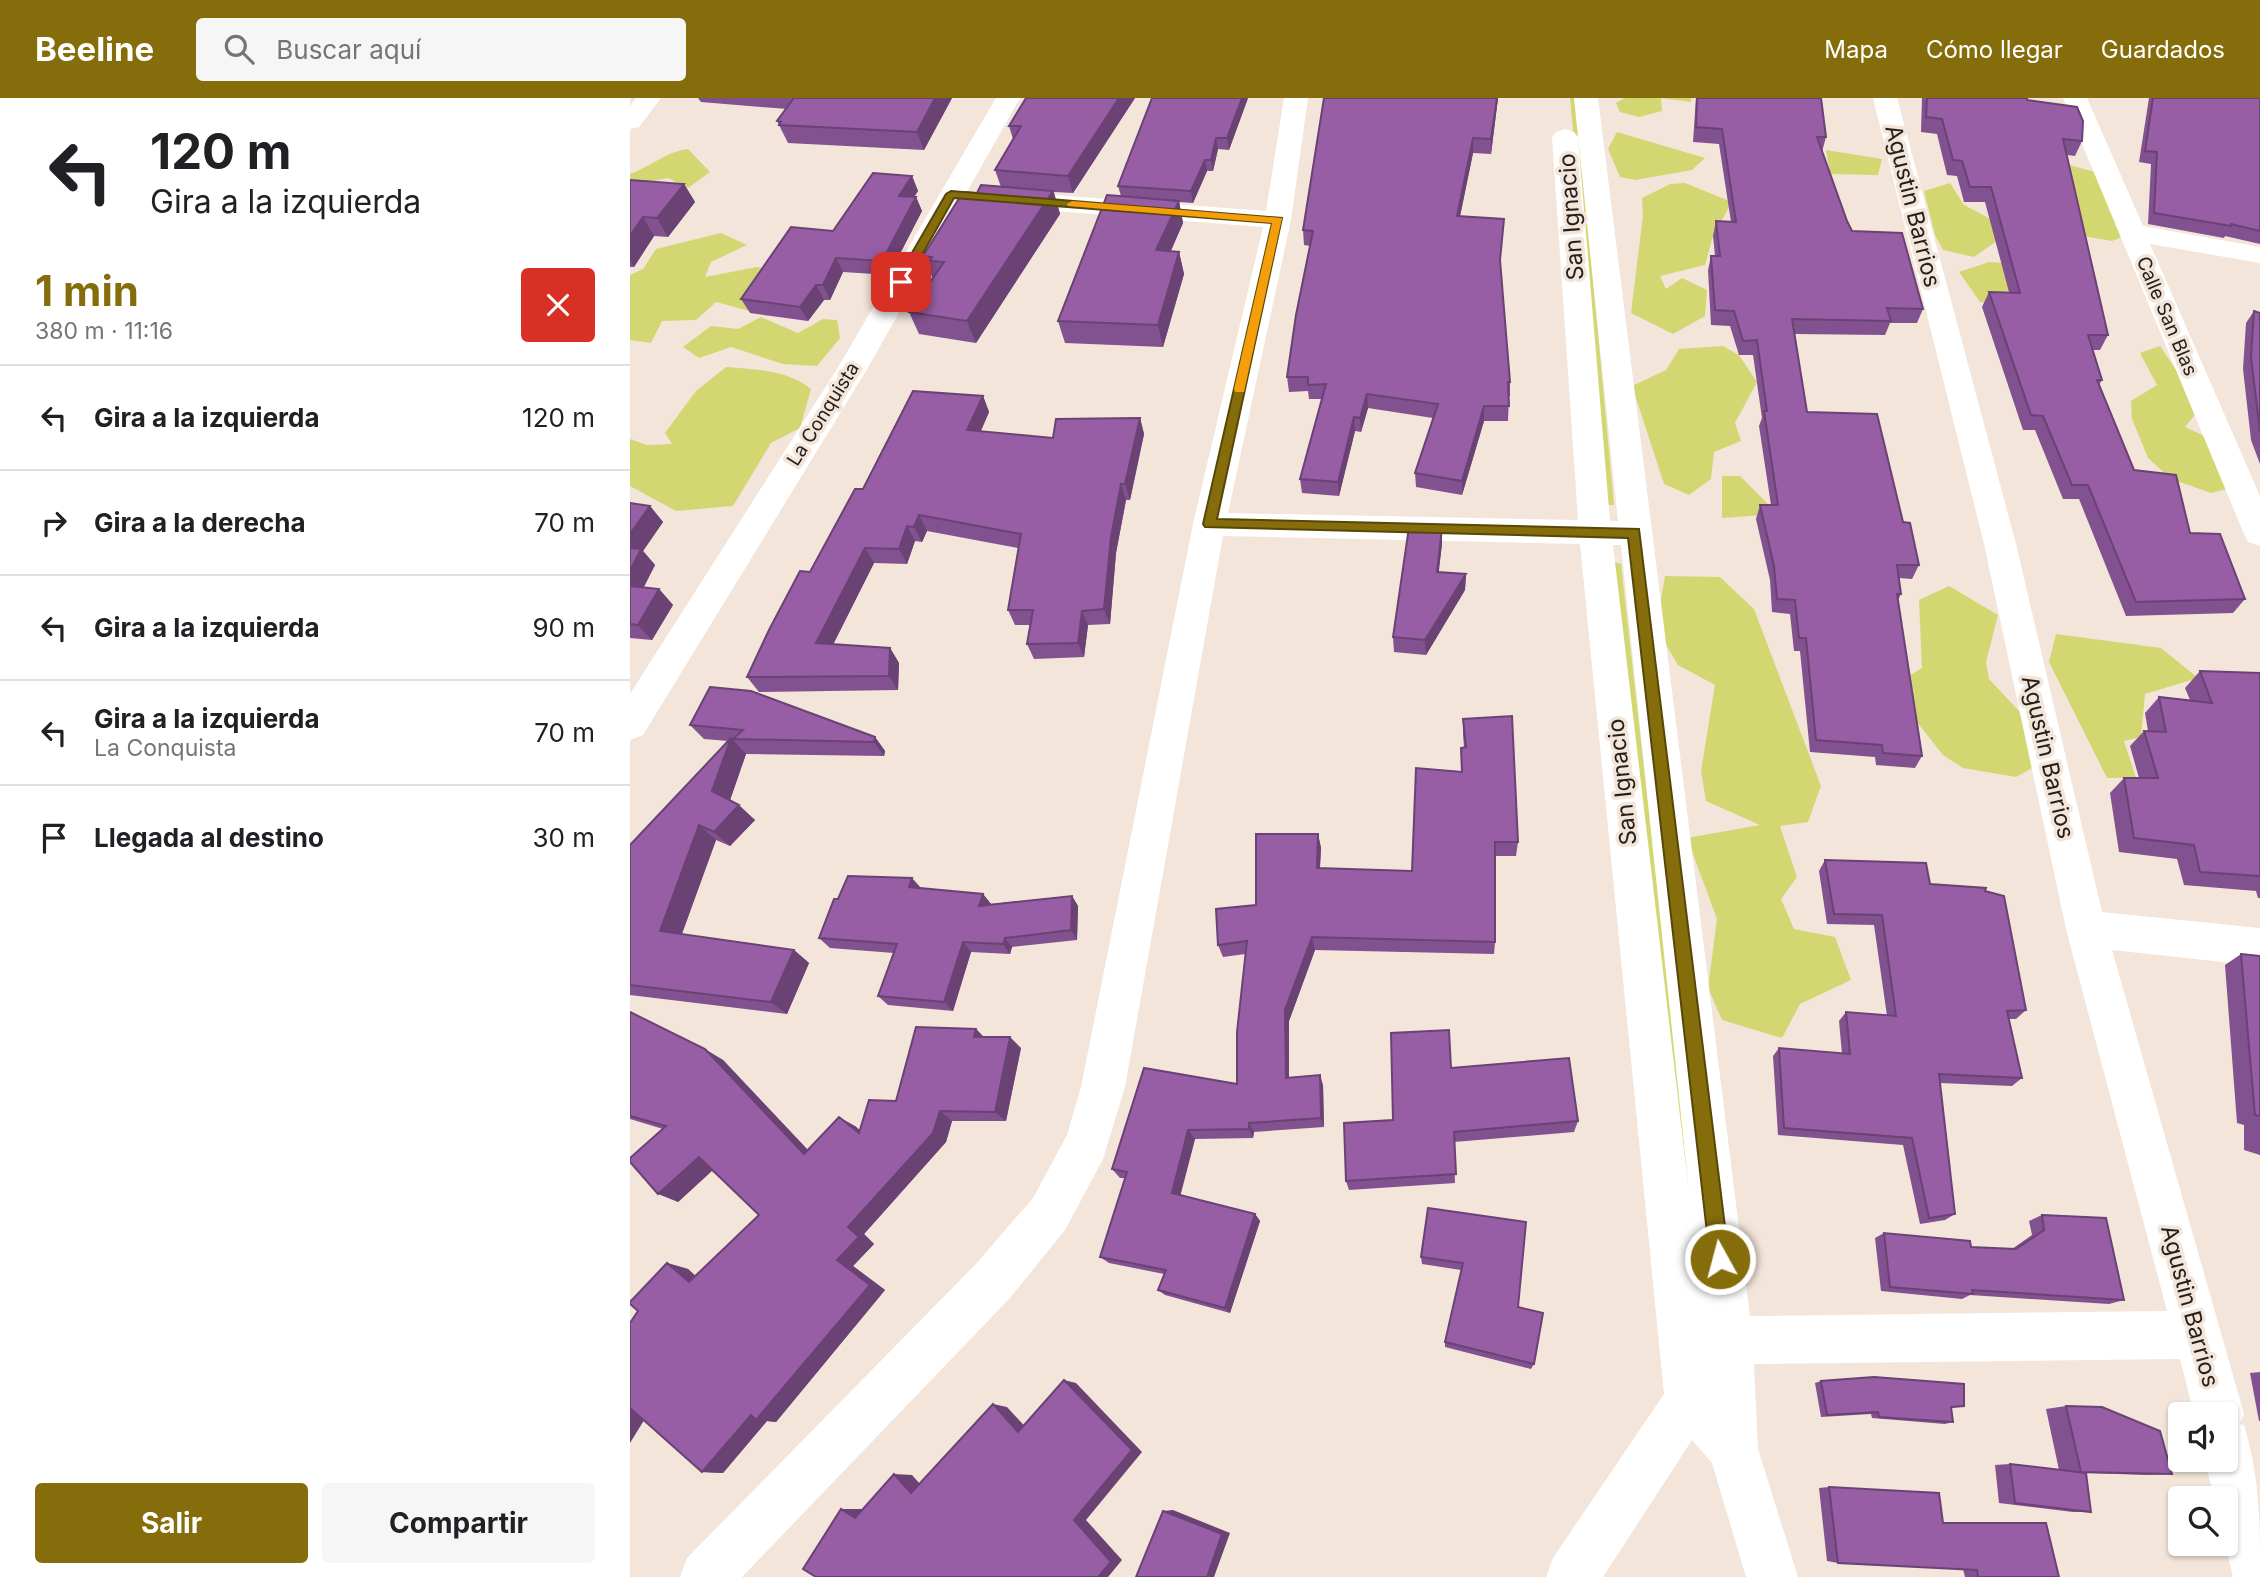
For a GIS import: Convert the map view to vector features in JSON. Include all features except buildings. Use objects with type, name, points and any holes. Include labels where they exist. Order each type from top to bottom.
[{"type":"street","points":[[630,122],[649,98]]},
{"type":"street","name":"La Conquista","points":[[630,726],[850,370],[1008,98]]},
{"type":"street","points":[[706,1577],[992,1282],[1049,1214],[1087,1143],[1103,1087],[1209,524],[1278,220],[1296,98]]},
{"type":"street","name":"San Ignacio","points":[[1562,98],[1595,532],[1689,1398],[1733,1449]]},
{"type":"street","name":"San Ignacio","points":[[1586,98],[1729,1340],[1733,1449],[1772,1577]]},
{"type":"street","name":"Agustin Barrios","points":[[1885,98],[2000,544],[2086,929],[2216,1402]]},
{"type":"street","name":"Calle San Blas","points":[[2075,98],[2260,534]]},
{"type":"street","points":[[951,194],[1278,220]]},
{"type":"street","points":[[2131,232],[2260,255]]},
{"type":"street","points":[[1209,524],[1634,533]]},
{"type":"street","points":[[2086,929],[2260,947]]},
{"type":"street","points":[[1572,1577],[1729,1340],[2199,1335]]},
{"type":"street","points":[[2233,1472],[2259,1577]]},
{"type":"green space","points":[[1570,98],[1576,98],[1614,505],[1608,505]]},
{"type":"green space","points":[[1625,98],[1661,98],[1662,111],[1639,117],[1620,112],[1616,103]]},
{"type":"green space","points":[[1661,98],[1691,98],[1691,102]]},
{"type":"green space","points":[[1617,132],[1705,158],[1692,170],[1635,180],[1620,177],[1608,149]]},
{"type":"green space","points":[[688,149],[710,172],[688,188],[668,178],[630,186],[630,174],[672,153]]},
{"type":"green space","points":[[1826,150],[1882,159],[1878,175],[1830,174]]},
{"type":"green space","points":[[2037,156],[2102,174],[2129,234],[2112,241],[2083,236]]},
{"type":"green space","points":[[1685,183],[1732,202],[1713,236],[1705,265],[1660,276],[1666,289],[1682,278],[1707,290],[1705,316],[1673,334],[1631,313],[1643,215],[1642,198],[1670,184]]},
{"type":"green space","points":[[1950,183],[1964,205],[2002,225],[2004,236],[1974,257],[1943,250],[1935,235],[1924,191]]},
{"type":"green space","points":[[721,233],[747,245],[711,262],[705,277],[757,267],[790,273],[768,316],[716,302],[696,320],[662,321],[651,343],[630,340],[630,275],[643,269],[656,249]]},
{"type":"green space","points":[[1989,262],[2007,263],[2020,277],[2010,304],[1980,302],[1959,272]]},
{"type":"green space","points":[[761,317],[798,333],[823,319],[837,320],[840,338],[817,366],[783,364],[731,347],[699,358],[683,347],[711,326],[738,329]]},
{"type":"green space","points":[[1723,346],[1739,355],[1757,382],[1735,423],[1741,441],[1714,452],[1711,479],[1689,495],[1664,484],[1632,386],[1666,370],[1679,349]]},
{"type":"green space","points":[[2160,346],[2178,373],[2205,402],[2185,427],[2213,440],[2230,488],[2211,493],[2171,479],[2148,458],[2132,419],[2131,401],[2157,385],[2140,353]]},
{"type":"green space","points":[[726,367],[781,374],[811,389],[800,428],[771,443],[733,506],[676,511],[630,486],[630,439],[647,445],[672,444],[665,433],[696,391]]},
{"type":"green space","points":[[1722,476],[1740,476],[1778,514],[1722,518]]},
{"type":"green space","points":[[1613,563],[1621,564],[1700,1267],[1697,1271]]},
{"type":"green space","points":[[1665,576],[1720,577],[1754,609],[1821,786],[1808,822],[1780,826],[1797,877],[1781,899],[1794,929],[1835,937],[1851,980],[1800,1004],[1782,1038],[1722,1020],[1708,988],[1717,919],[1687,838],[1760,825],[1706,801],[1701,771],[1715,685],[1678,665],[1656,628]]},
{"type":"green space","points":[[1949,586],[1998,615],[1986,662],[1989,679],[2019,711],[2030,735],[2032,768],[2016,777],[1963,768],[1943,755],[1893,692],[1902,680],[1922,668],[1919,600]]},
{"type":"green space","points":[[2056,634],[2161,648],[2198,678],[2145,694],[2141,737],[2124,741],[2136,778],[2107,778],[2049,662]]},
{"type":"slow traffic","points":[[1072,204],[1278,220],[1240,389]]},
{"type":"route","points":[[901,282],[951,194],[1278,220],[1209,524],[1634,533],[1720,1259]]}]
